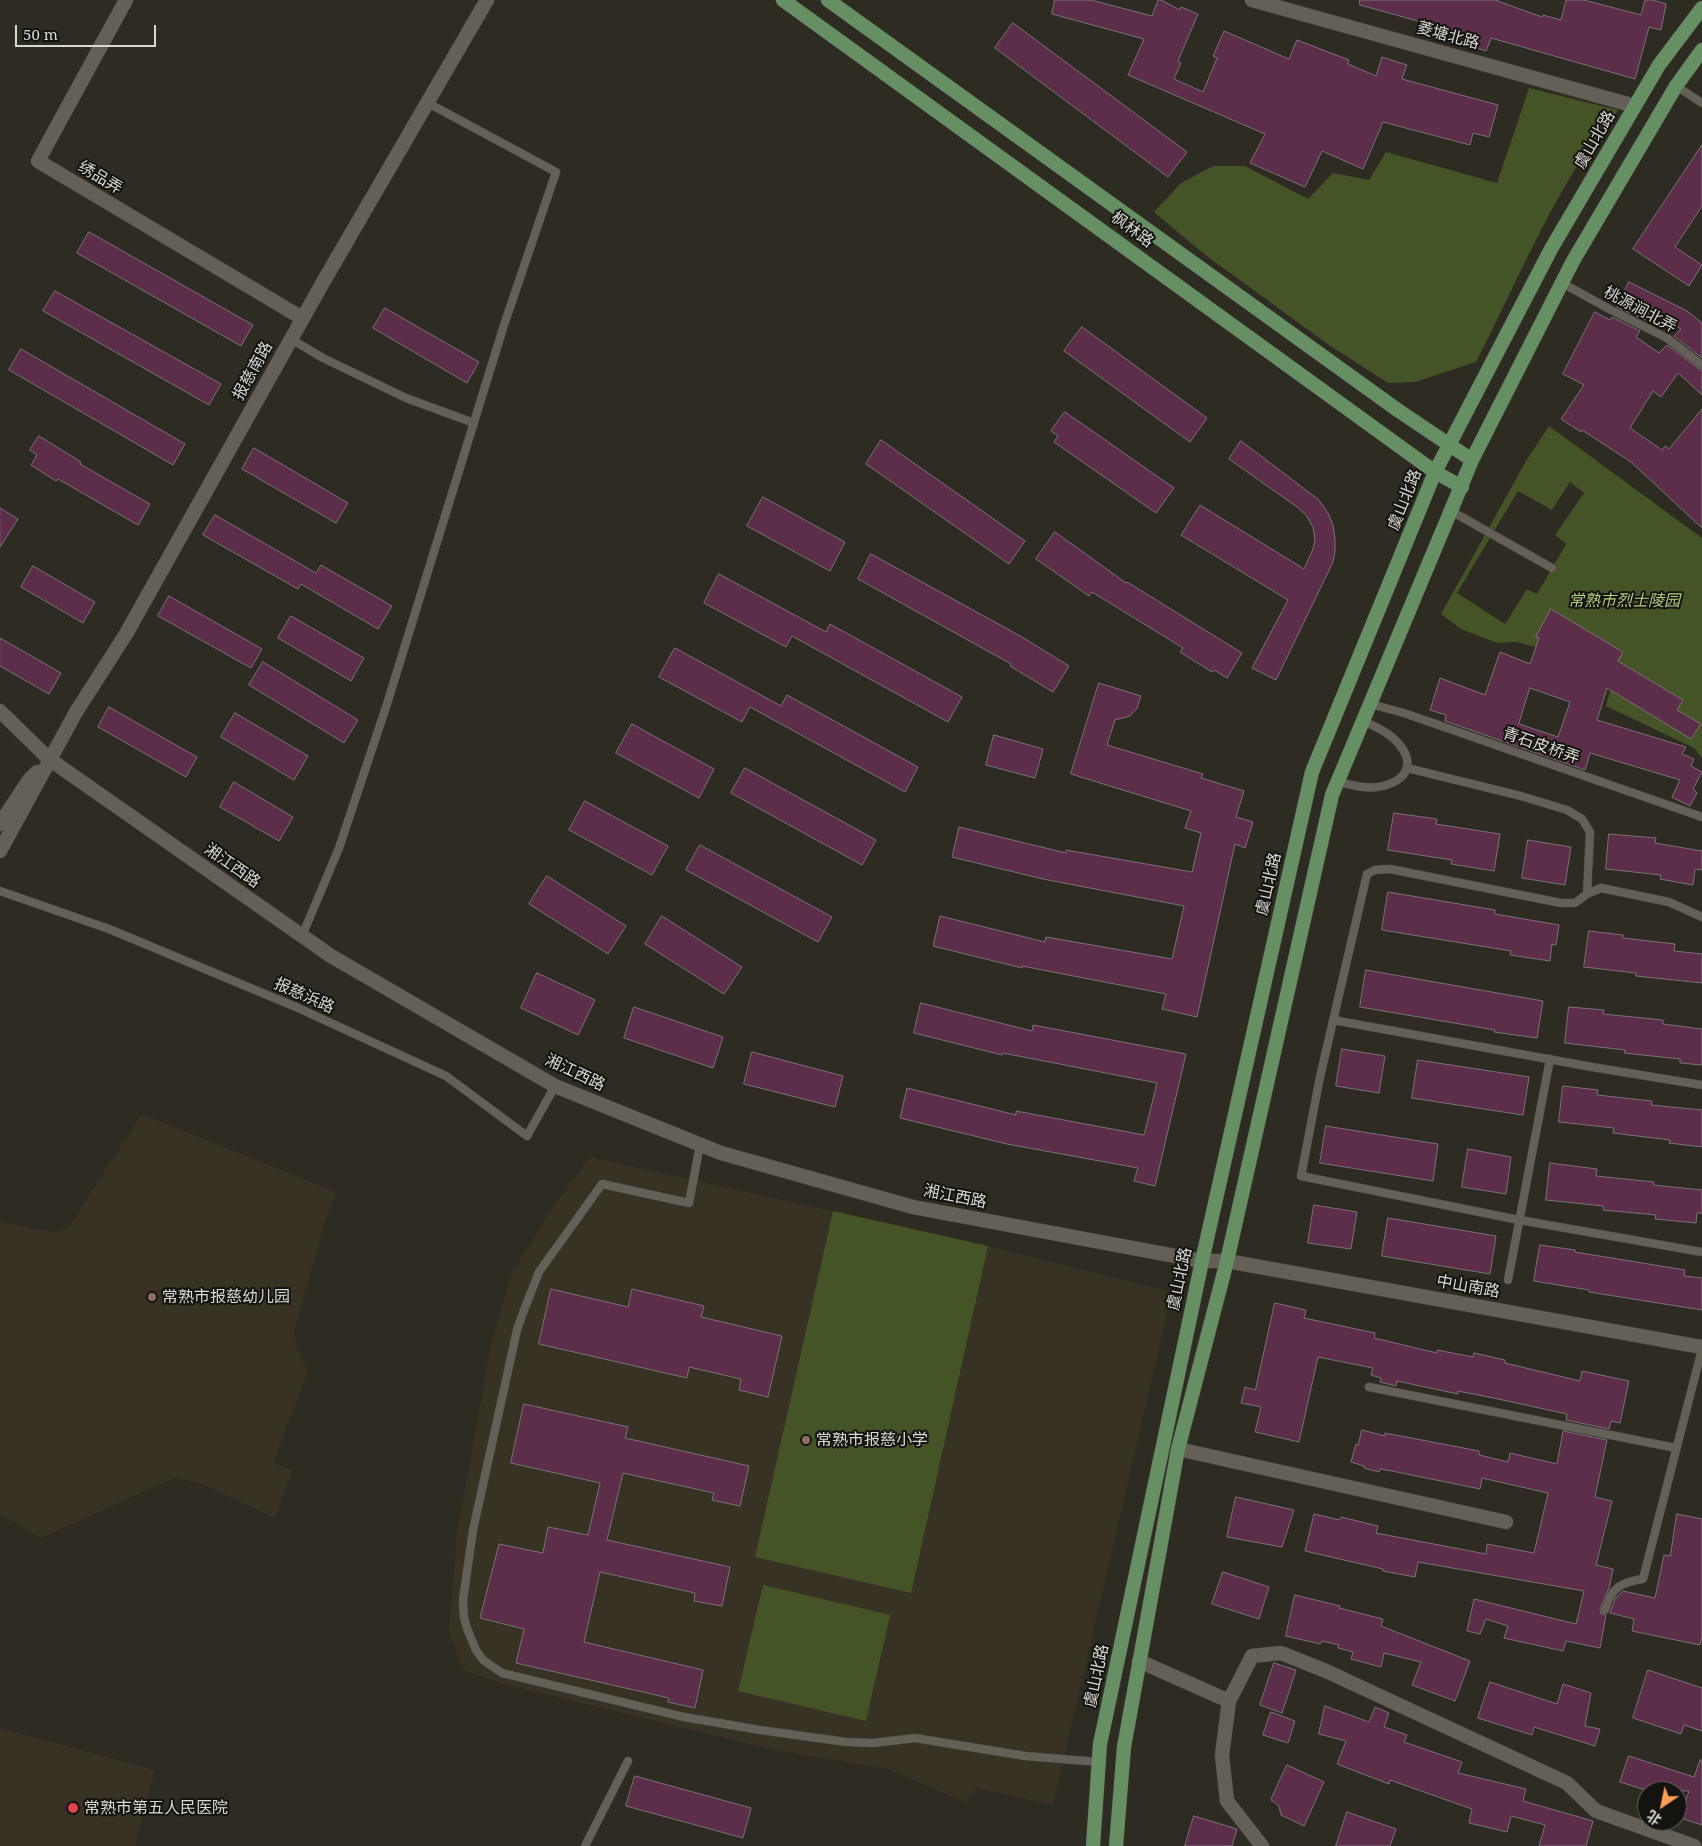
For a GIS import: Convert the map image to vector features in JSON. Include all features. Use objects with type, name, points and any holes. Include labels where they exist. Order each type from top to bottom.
[{"type":"main road","name":"枫林路","points":[[828,0],[1399,410],[1472,460]]},
{"type":"main road","name":"枫林路","points":[[790,2],[1435,472],[1462,487]]},
{"type":"main road","name":"虞山北路","points":[[1093,1846],[1100,1744],[1202,1261],[1312,772],[1435,472],[1551,249],[1659,65],[1702,8]]},
{"type":"main road","points":[[1116,1846],[1124,1747],[1178,1449],[1227,1261],[1332,795],[1472,460],[1573,261],[1676,86],[1702,50]]},
{"type":"street","name":"绣品弄","points":[[126,0],[38,161],[302,318]]},
{"type":"street","name":"报慈南路","points":[[0,851],[49,759],[76,712],[126,634],[302,318],[487,0]]},
{"type":"street","name":"菱塘北路","points":[[1253,0],[1635,106]]},
{"type":"street","name":"湘江西路","points":[[0,711],[49,759],[331,956],[555,1086],[721,1153],[913,1207],[1202,1261],[1227,1261]]},
{"type":"street","name":"报慈南路","points":[[0,824],[29,780],[49,759]]},
{"type":"street","name":"中山南路","points":[[1227,1261],[1702,1348]]},
{"type":"street","points":[[1178,1449],[1506,1522]]},
{"type":"street","points":[[1262,1846],[1227,1801],[1222,1755],[1229,1701],[1252,1656],[1280,1653],[1326,1671],[1567,1783],[1596,1811],[1694,1846]]},
{"type":"street","points":[[1139,1661],[1229,1701]]},
{"type":"lane","points":[[1676,86],[1702,103]]},
{"type":"lane","points":[[302,936],[339,848],[387,704],[504,325],[556,172],[428,103]]},
{"type":"lane","name":"桃源涧北弄","points":[[1562,282],[1611,310],[1667,338],[1702,365]]},
{"type":"lane","points":[[291,338],[322,358],[406,398],[474,423]]},
{"type":"lane","points":[[1451,511],[1552,568]]},
{"type":"lane","name":"青石皮桥弄","points":[[1370,704],[1404,713],[1702,817]]},
{"type":"lane","points":[[1338,782],[1365,787],[1382,786],[1396,781],[1407,768],[1408,760],[1403,748],[1392,736],[1364,721]]},
{"type":"lane","points":[[1407,768],[1521,796],[1567,810],[1582,819],[1590,832],[1587,894]]},
{"type":"lane","points":[[1702,917],[1669,902],[1601,888],[1575,902],[1560,903],[1390,869],[1374,870],[1367,874],[1320,1077],[1301,1176],[1519,1220],[1702,1252]]},
{"type":"lane","name":"报慈浜路","points":[[0,891],[109,929],[296,1007],[446,1076],[527,1136],[555,1086]]},
{"type":"lane","points":[[1333,1020],[1702,1085]]},
{"type":"lane","points":[[1508,1280],[1550,1059]]},
{"type":"lane","points":[[700,1145],[690,1203],[602,1184],[539,1272],[517,1330],[467,1564],[463,1600],[464,1618],[476,1650],[483,1660],[502,1673],[709,1722],[846,1742],[873,1743],[915,1738],[1026,1756],[1099,1762]]},
{"type":"lane","points":[[1605,1610],[1608,1598],[1618,1586],[1630,1581],[1643,1579],[1702,1348]]},
{"type":"lane","points":[[1369,1387],[1676,1448]]},
{"type":"lane","points":[[585,1846],[628,1761]]},
{"type":"shaded area","name":"常熟市报慈幼儿园","points":[[140,1116],[149,1117],[336,1192],[325,1221],[294,1331],[297,1349],[308,1371],[273,1463],[292,1470],[275,1518],[200,1483],[174,1478],[41,1538],[0,1514],[0,1222],[54,1232],[64,1230],[71,1224]]},
{"type":"shaded area","name":"常熟市报慈小学","points":[[590,1157],[988,1246],[1172,1292],[1053,1805],[976,1788],[967,1803],[888,1769],[774,1750],[503,1684],[464,1670],[449,1634],[457,1534],[491,1345],[512,1273],[551,1210]]},
{"type":"shaded area","name":"常熟市第五人民医院","points":[[0,1728],[155,1770],[135,1846],[0,1846]]},
{"type":"green space","points":[[1529,88],[1618,110],[1575,169],[1561,192],[1476,362],[1415,382],[1388,383],[1329,345],[1204,254],[1154,212],[1181,183],[1213,166],[1245,166],[1308,199],[1333,173],[1369,180],[1386,152],[1497,183]]},
{"type":"green space","name":"常熟市烈士陵园","points":[[1549,426],[1702,538],[1702,758],[1694,748],[1606,706],[1612,684],[1552,651],[1516,642],[1497,643],[1461,629],[1441,614],[1526,461]],"holes":[[[1570,482],[1584,493],[1555,535],[1566,544],[1537,594],[1527,589],[1505,624],[1457,593],[1518,491],[1552,510]]]},
{"type":"green space","points":[[833,1211],[988,1246],[911,1593],[755,1557]]},
{"type":"green space","points":[[763,1585],[890,1615],[866,1721],[738,1691]]},
{"type":"building","points":[[1055,0],[1091,0],[1152,16],[1158,0],[1161,0],[1180,10],[1181,7],[1198,14],[1178,61],[1181,63],[1174,79],[1203,92],[1217,58],[1213,56],[1224,31],[1289,59],[1297,40],[1349,60],[1348,64],[1376,76],[1382,57],[1407,65],[1402,79],[1498,105],[1489,137],[1473,133],[1470,145],[1383,122],[1363,169],[1322,151],[1305,187],[1250,163],[1265,134],[1128,75],[1144,39],[1052,14]]},
{"type":"building","points":[[1360,0],[1495,0],[1542,17],[1543,15],[1561,20],[1566,0],[1584,0],[1641,15],[1645,0],[1666,4],[1661,30],[1649,27],[1635,79],[1491,38],[1486,51],[1458,42],[1461,33],[1360,5]]},
{"type":"building","points":[[1013,23],[1187,152],[1168,177],[995,48]]},
{"type":"building","points":[[1702,145],[1702,206],[1675,247],[1702,265],[1689,286],[1633,249]]},
{"type":"building","points":[[89,232],[253,325],[241,346],[77,253]]},
{"type":"building","points":[[1629,282],[1687,311],[1702,323],[1702,358],[1674,336],[1681,329],[1649,312],[1645,320],[1617,307]]},
{"type":"building","points":[[55,291],[221,384],[209,405],[43,311]]},
{"type":"building","points":[[385,308],[479,362],[467,383],[373,328]]},
{"type":"building","points":[[1595,312],[1610,320],[1612,317],[1640,331],[1636,337],[1659,353],[1667,345],[1702,371],[1702,395],[1678,373],[1661,397],[1653,391],[1630,428],[1662,450],[1665,446],[1669,449],[1702,409],[1702,528],[1631,462],[1582,430],[1581,432],[1561,419],[1584,385],[1563,374]]},
{"type":"building","points":[[1082,327],[1207,418],[1190,442],[1064,351]]},
{"type":"building","points":[[21,349],[185,444],[173,465],[9,370]]},
{"type":"building","points":[[1065,412],[1174,488],[1156,513],[1054,442],[1058,436],[1051,431]]},
{"type":"building","points":[[39,436],[81,462],[80,464],[150,504],[138,525],[58,479],[56,481],[31,465],[37,455],[30,450]]},
{"type":"building","points":[[881,440],[1025,541],[1009,564],[866,464]]},
{"type":"building","points":[[1241,441],[1319,500],[1328,513],[1333,525],[1335,552],[1333,562],[1276,680],[1252,668],[1288,600],[1181,535],[1200,505],[1304,569],[1313,549],[1315,539],[1313,527],[1306,515],[1297,507],[1229,459]]},
{"type":"building","points":[[254,448],[348,503],[336,523],[242,469]]},
{"type":"building","points":[[763,497],[845,542],[830,571],[747,526]]},
{"type":"building","points":[[0,508],[18,519],[0,547]]},
{"type":"building","points":[[215,515],[316,573],[321,565],[392,606],[378,629],[301,584],[298,589],[203,535]]},
{"type":"building","points":[[1055,532],[1126,583],[1242,653],[1227,678],[1214,670],[1212,672],[1180,652],[1183,648],[1092,592],[1089,596],[1036,559]]},
{"type":"building","points":[[871,554],[1022,637],[1069,666],[1053,692],[1010,666],[1011,664],[858,579]]},
{"type":"building","points":[[33,566],[95,602],[83,623],[21,587]]},
{"type":"building","points":[[719,574],[826,632],[830,624],[962,697],[948,722],[792,636],[786,647],[704,603]]},
{"type":"building","points":[[169,596],[262,649],[251,668],[158,616]]},
{"type":"building","points":[[1551,609],[1623,652],[1618,661],[1683,700],[1677,710],[1701,724],[1691,739],[1607,688],[1597,720],[1686,747],[1682,754],[1694,759],[1691,766],[1702,772],[1693,789],[1697,793],[1690,806],[1672,797],[1680,780],[1590,753],[1585,770],[1445,721],[1446,715],[1430,710],[1440,678],[1485,695],[1500,652],[1530,664],[1539,638],[1536,637]],"holes":[[[1530,688],[1570,702],[1558,737],[1519,724]]]},
{"type":"building","points":[[291,616],[364,658],[351,681],[278,638]]},
{"type":"building","points":[[0,638],[61,673],[49,694],[0,666]]},
{"type":"building","points":[[675,648],[781,706],[787,695],[918,767],[905,792],[750,707],[742,722],[659,677]]},
{"type":"building","points":[[263,662],[358,720],[344,743],[249,685]]},
{"type":"building","points":[[1099,683],[1141,696],[1137,708],[1130,716],[1115,720],[1107,745],[1203,774],[1201,778],[1244,791],[1236,817],[1253,822],[1245,848],[1235,844],[1197,1017],[1162,1009],[1166,994],[1022,966],[1022,968],[933,946],[940,916],[1045,942],[1046,937],[1172,959],[1184,906],[1043,879],[952,857],[959,827],[1066,853],[1066,850],[1192,872],[1201,833],[1185,828],[1191,811],[1071,774]]},
{"type":"building","points":[[109,707],[197,757],[186,777],[98,727]]},
{"type":"building","points":[[235,713],[308,756],[294,780],[221,737]]},
{"type":"building","points":[[632,724],[714,769],[699,798],[616,753]]},
{"type":"building","points":[[994,735],[1043,749],[1035,778],[986,765]]},
{"type":"building","points":[[745,768],[876,840],[862,865],[731,793]]},
{"type":"building","points":[[234,782],[293,817],[279,841],[220,807]]},
{"type":"building","points":[[585,801],[668,846],[652,875],[569,830]]},
{"type":"building","points":[[1394,813],[1437,819],[1436,824],[1500,834],[1494,871],[1451,864],[1452,860],[1388,850]]},
{"type":"building","points":[[1609,834],[1656,838],[1655,843],[1702,851],[1702,870],[1695,869],[1693,885],[1660,879],[1661,875],[1606,869]]},
{"type":"building","points":[[1528,840],[1571,847],[1565,885],[1522,878]]},
{"type":"building","points":[[700,845],[832,917],[818,942],[686,870]]},
{"type":"building","points":[[547,876],[626,926],[608,954],[529,904]]},
{"type":"building","points":[[1388,892],[1495,910],[1495,914],[1559,925],[1556,945],[1552,944],[1550,961],[1510,955],[1511,951],[1382,930]]},
{"type":"building","points":[[662,916],[742,967],[724,994],[645,944]]},
{"type":"building","points":[[1589,931],[1623,935],[1623,938],[1675,944],[1674,951],[1702,954],[1702,983],[1636,976],[1636,973],[1584,967]]},
{"type":"building","points":[[1366,970],[1543,1001],[1537,1038],[1494,1032],[1495,1030],[1360,1007]]},
{"type":"building","points":[[537,973],[595,1000],[578,1035],[521,1008]]},
{"type":"building","points":[[921,1003],[1032,1031],[1033,1025],[1186,1054],[1155,1186],[1134,1181],[1138,1168],[1007,1144],[900,1118],[907,1088],[1016,1115],[1016,1111],[1144,1135],[1157,1083],[1003,1053],[1002,1055],[914,1033]]},
{"type":"building","points":[[634,1007],[723,1037],[713,1068],[624,1038]]},
{"type":"building","points":[[1569,1007],[1604,1010],[1603,1014],[1663,1020],[1663,1024],[1702,1029],[1702,1065],[1680,1063],[1680,1059],[1624,1053],[1625,1050],[1565,1043]]},
{"type":"building","points":[[1342,1049],[1385,1056],[1379,1093],[1336,1086]]},
{"type":"building","points":[[752,1052],[843,1076],[835,1107],[744,1084]]},
{"type":"building","points":[[1418,1060],[1529,1077],[1523,1115],[1412,1098]]},
{"type":"building","points":[[1563,1086],[1598,1090],[1597,1095],[1652,1101],[1651,1105],[1702,1110],[1702,1147],[1669,1143],[1670,1140],[1613,1133],[1614,1128],[1559,1122]]},
{"type":"building","points":[[1326,1126],[1438,1144],[1433,1181],[1320,1163]]},
{"type":"building","points":[[1468,1149],[1511,1157],[1506,1194],[1462,1187]]},
{"type":"building","points":[[1550,1163],[1597,1169],[1596,1176],[1654,1182],[1653,1185],[1702,1190],[1702,1213],[1697,1213],[1696,1223],[1655,1219],[1656,1215],[1603,1210],[1603,1206],[1546,1200]]},
{"type":"building","points":[[1314,1205],[1357,1212],[1351,1249],[1308,1243]]},
{"type":"building","points":[[1388,1218],[1496,1236],[1490,1274],[1382,1256]]},
{"type":"building","points":[[1540,1245],[1685,1270],[1684,1276],[1702,1278],[1702,1310],[1534,1281]]},
{"type":"building","points":[[551,1289],[628,1307],[632,1289],[704,1306],[701,1317],[782,1336],[768,1397],[739,1390],[741,1379],[689,1367],[687,1378],[539,1344]]},
{"type":"building","points":[[1275,1303],[1306,1310],[1304,1318],[1375,1333],[1374,1338],[1437,1353],[1437,1350],[1473,1357],[1474,1353],[1505,1360],[1505,1363],[1580,1381],[1582,1371],[1629,1381],[1620,1423],[1611,1421],[1609,1429],[1566,1420],[1567,1414],[1498,1399],[1458,1391],[1458,1394],[1397,1381],[1396,1386],[1380,1382],[1381,1378],[1371,1375],[1373,1368],[1318,1357],[1299,1442],[1255,1432],[1261,1407],[1241,1403],[1245,1387],[1255,1390]]},
{"type":"building","points":[[524,1404],[628,1427],[625,1438],[749,1466],[740,1506],[712,1500],[714,1493],[623,1473],[607,1540],[730,1567],[722,1606],[694,1601],[695,1593],[600,1572],[584,1642],[703,1670],[695,1708],[668,1702],[669,1698],[516,1663],[524,1629],[480,1618],[499,1544],[543,1553],[548,1527],[588,1535],[600,1483],[511,1463]]},
{"type":"building","points":[[1362,1430],[1385,1436],[1385,1433],[1479,1451],[1479,1455],[1508,1462],[1510,1453],[1557,1464],[1563,1431],[1607,1440],[1595,1497],[1612,1501],[1596,1565],[1613,1569],[1609,1588],[1600,1609],[1601,1614],[1606,1615],[1600,1648],[1566,1641],[1563,1651],[1504,1638],[1508,1626],[1486,1619],[1480,1634],[1467,1631],[1474,1599],[1576,1624],[1584,1591],[1418,1562],[1415,1577],[1383,1571],[1383,1569],[1305,1551],[1314,1514],[1340,1520],[1341,1517],[1378,1526],[1376,1533],[1486,1554],[1487,1544],[1534,1553],[1548,1493],[1482,1478],[1480,1489],[1392,1471],[1380,1469],[1379,1472],[1364,1468],[1364,1466],[1351,1462]]},
{"type":"building","points":[[1236,1497],[1294,1510],[1282,1547],[1227,1537]]},
{"type":"building","points":[[1677,1514],[1702,1519],[1702,1637],[1700,1645],[1632,1631],[1634,1619],[1610,1613],[1615,1599],[1623,1591],[1655,1598],[1664,1555],[1670,1556]]},
{"type":"building","points":[[1223,1572],[1269,1587],[1259,1619],[1212,1604]]},
{"type":"building","points":[[1295,1595],[1383,1619],[1381,1626],[1470,1661],[1455,1701],[1412,1685],[1421,1662],[1384,1653],[1381,1667],[1351,1659],[1353,1652],[1338,1648],[1339,1645],[1322,1641],[1320,1644],[1286,1636]]},
{"type":"building","points":[[1274,1663],[1296,1670],[1282,1713],[1260,1705]]},
{"type":"building","points":[[1648,1670],[1702,1688],[1702,1731],[1684,1725],[1681,1734],[1633,1718]]},
{"type":"building","points":[[1490,1682],[1557,1704],[1563,1684],[1591,1693],[1585,1726],[1600,1729],[1595,1746],[1534,1727],[1532,1735],[1478,1718]]},
{"type":"building","points":[[1325,1706],[1369,1722],[1375,1707],[1389,1713],[1384,1727],[1407,1735],[1404,1742],[1462,1762],[1458,1773],[1526,1789],[1523,1801],[1593,1821],[1586,1846],[1539,1846],[1545,1825],[1511,1816],[1507,1832],[1469,1823],[1472,1809],[1390,1780],[1389,1784],[1337,1764],[1346,1741],[1319,1734]]},
{"type":"building","points":[[1271,1712],[1295,1721],[1288,1743],[1263,1735]]},
{"type":"building","points":[[1629,1756],[1694,1777],[1700,1760],[1702,1760],[1702,1825],[1687,1820],[1687,1797],[1689,1791],[1687,1791],[1687,1781],[1637,1781],[1637,1787],[1620,1782]]},
{"type":"building","points":[[1287,1765],[1324,1782],[1304,1826],[1281,1815],[1279,1806],[1271,1800]]},
{"type":"building","points":[[635,1776],[751,1808],[743,1838],[626,1806]]},
{"type":"building","points":[[1347,1812],[1396,1829],[1390,1846],[1336,1846]]},
{"type":"building","points":[[1194,1816],[1237,1829],[1232,1846],[1185,1846]]},
{"type":"place","name":"常熟市报慈幼儿园","points":[[152,1297]]},
{"type":"place","name":"常熟市报慈小学","points":[[806,1440]]},
{"type":"place","name":"常熟市第五人民医院","points":[[73,1808]]}]
